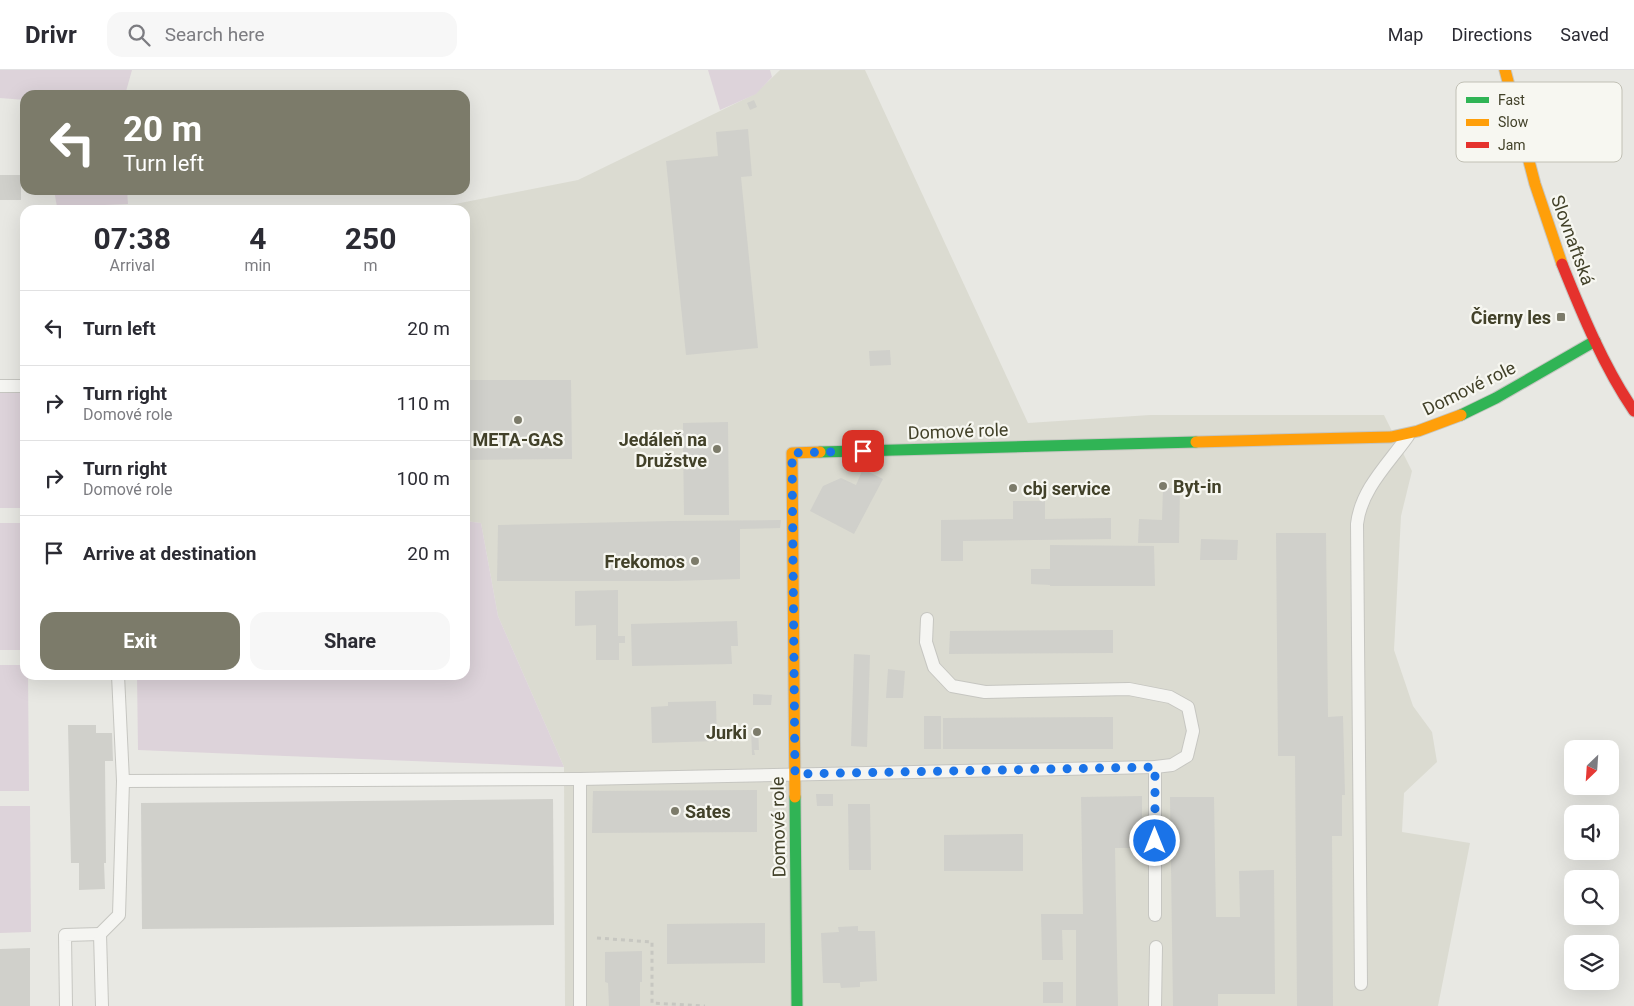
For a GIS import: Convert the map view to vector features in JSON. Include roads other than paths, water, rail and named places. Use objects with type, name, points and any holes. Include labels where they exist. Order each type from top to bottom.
[{"type":"street","name":"Slovnaftská","points":[[1529,162],[1544,213],[1564,269],[1595,341],[1634,411]]},
{"type":"street","name":"Domové role","points":[[797,1006],[792,453],[1371,437],[1410,434],[1455,418],[1506,392],[1595,341]]},
{"type":"lane","points":[[0,386],[20,386]]},
{"type":"lane","points":[[1361,984],[1357,524],[1359,510],[1378,475],[1410,434]]},
{"type":"lane","points":[[792,453],[797,436]]},
{"type":"lane","points":[[123,781],[580,778],[1155,767],[1172,765],[1188,756],[1193,731],[1188,707],[1170,697],[1128,689],[986,692],[952,686],[934,666],[926,642],[927,619]]},
{"type":"lane","points":[[66,1006],[65,935],[100,934],[119,915],[123,781],[118,680]]},
{"type":"lane","points":[[1155,767],[1155,915]]},
{"type":"lane","points":[[580,778],[580,1006]]},
{"type":"lane","points":[[100,934],[102,1006]]},
{"type":"lane","points":[[1155,1006],[1156,947]]},
{"type":"place","name":"Čierny les","points":[[1561,317]]},
{"type":"place","name":"META-GAS","points":[[518,420]]},
{"type":"place","name":"Jedáleň na Družstve","points":[[717,449]]},
{"type":"place","name":"Byt-in","points":[[1163,486]]},
{"type":"place","name":"cbj service","points":[[1013,488]]},
{"type":"place","name":"Frekomos","points":[[695,561]]},
{"type":"place","name":"Jurki","points":[[757,732]]},
{"type":"place","name":"Sates","points":[[675,811]]}]
